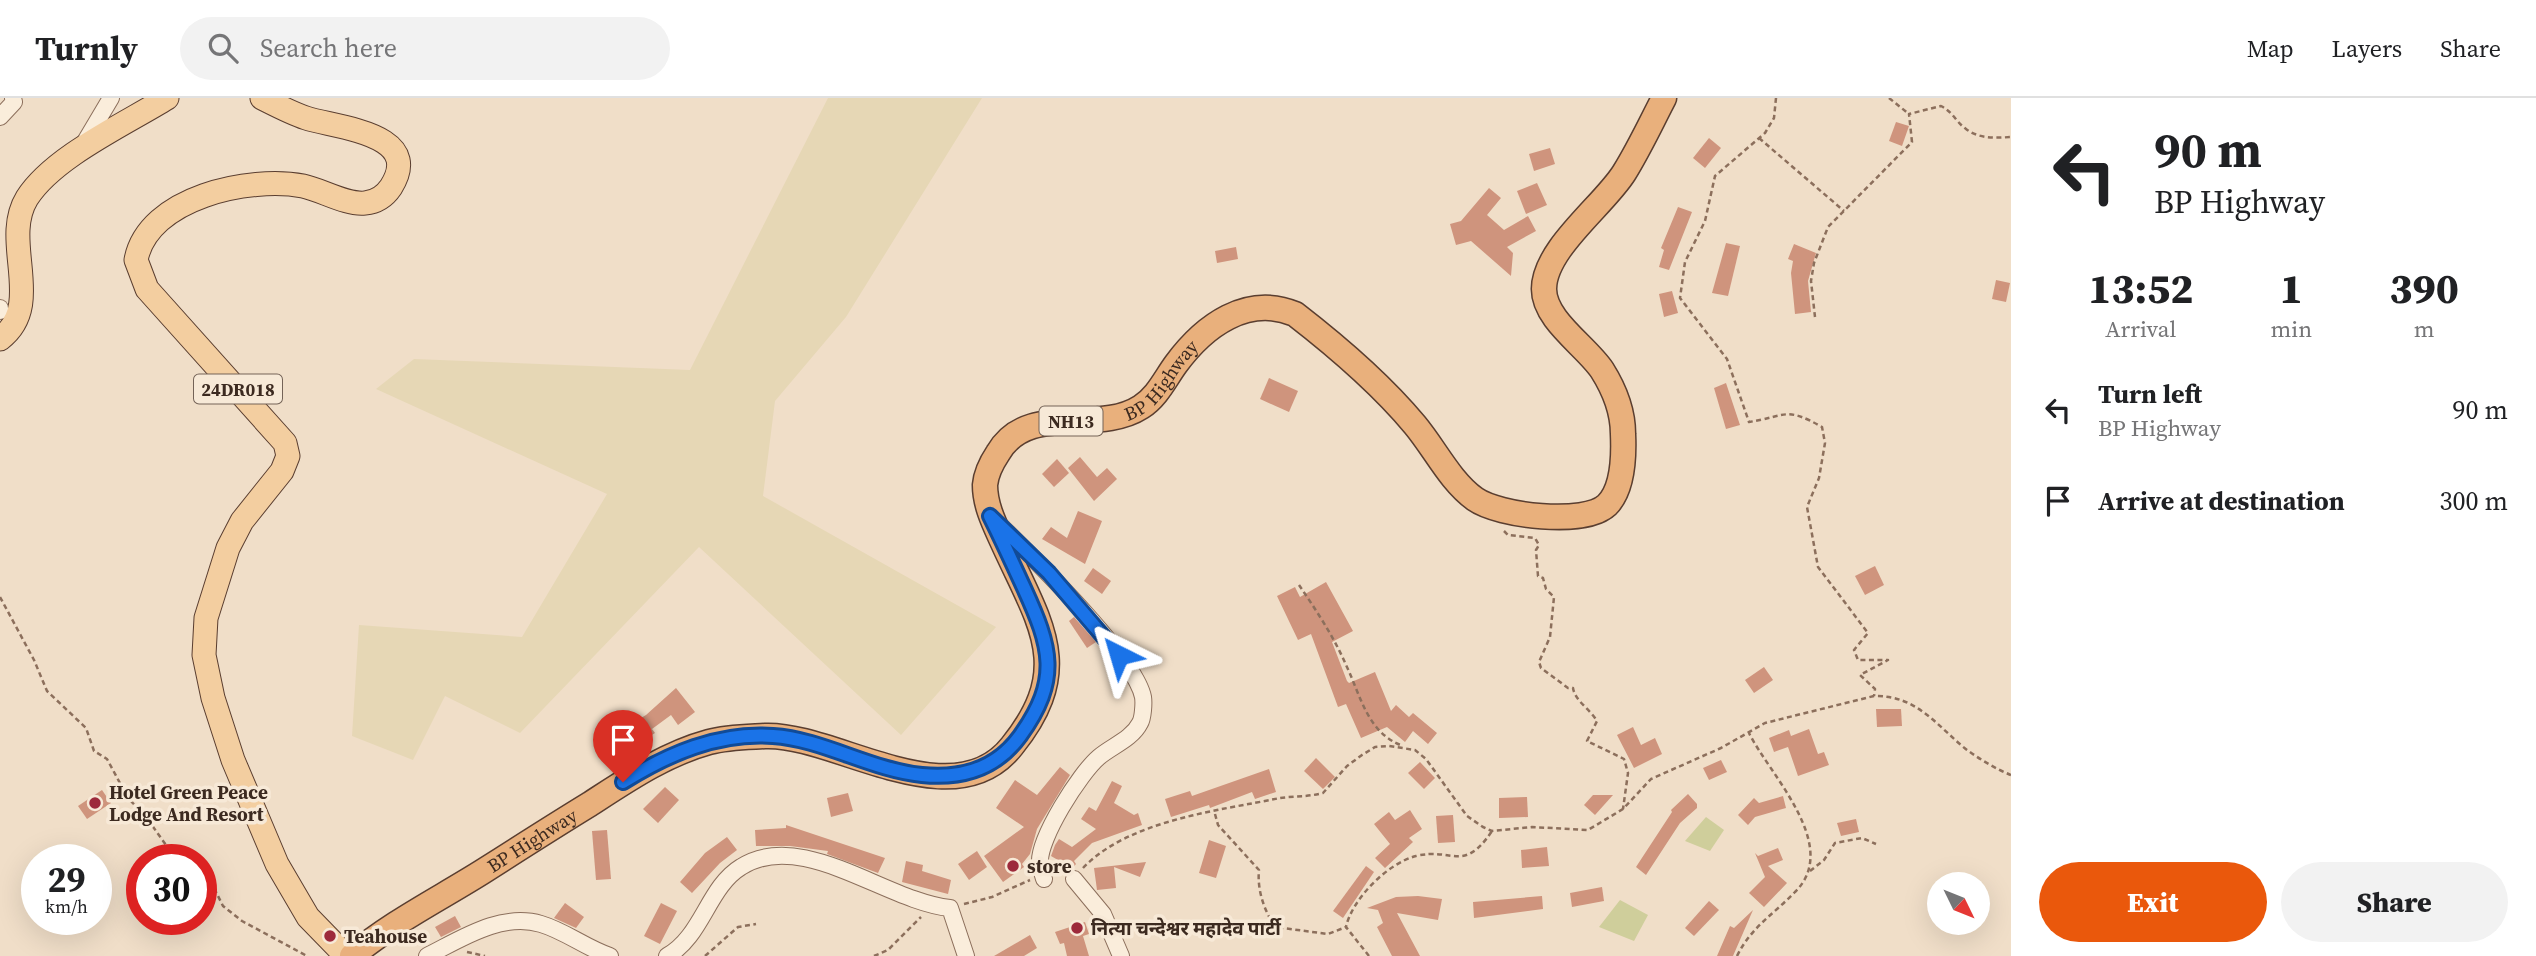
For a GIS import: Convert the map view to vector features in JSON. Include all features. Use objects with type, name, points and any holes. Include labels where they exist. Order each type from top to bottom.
[{"type":"highway","name":"BP Highway","points":[[349,956],[645,769],[699,745],[739,737],[793,738],[870,764],[922,775],[974,771],[1003,757],[1030,722],[1043,698],[1047,680],[1046,644],[1039,617],[990,516],[985,484],[989,469],[1002,446],[1016,433],[1032,425],[1122,416],[1139,408],[1154,396],[1205,330],[1227,317],[1264,306],[1295,314],[1333,343],[1380,385],[1415,424],[1461,486],[1485,505],[1502,511],[1529,514],[1592,514],[1608,504],[1618,490],[1623,449],[1622,414],[1602,370],[1558,319],[1547,303],[1544,290],[1552,263],[1623,174],[1664,98]]},
{"type":"main road","points":[[0,339],[10,331],[19,315],[23,296],[16,232],[26,198],[50,173],[82,147],[109,134],[167,98]]},
{"type":"main road","name":"24DR018","points":[[262,98],[306,118],[381,138],[398,163],[397,177],[388,192],[377,200],[362,204],[301,186],[238,186],[211,193],[188,202],[146,233],[136,260],[147,289],[285,443],[288,456],[282,471],[242,521],[228,548],[206,618],[204,655],[213,698],[233,760],[277,864],[308,917],[349,956]]},
{"type":"street","points":[[0,117],[14,102],[13,98]]},
{"type":"street","points":[[82,147],[111,98]]},
{"type":"street","points":[[990,516],[1049,573],[1119,655],[1134,674],[1143,698],[1141,722],[1125,740],[1100,756],[1083,773],[1059,811],[1039,861],[1044,879]]},
{"type":"street","points":[[667,956],[684,942],[729,877],[757,859],[776,856],[799,857],[851,873],[930,906],[950,908],[966,956]]},
{"type":"street","points":[[1074,879],[1103,914],[1121,956]]},
{"type":"street","points":[[427,956],[478,931],[523,921],[547,926],[610,956]]},
{"type":"path","points":[[1776,98],[1774,118],[1759,138],[1714,176],[1705,220],[1685,262],[1680,298],[1727,359],[1749,422],[1788,412],[1801,415],[1822,427],[1825,443],[1819,478],[1807,507],[1814,548],[1818,567],[1868,633],[1854,650],[1858,660],[1888,660],[1860,675],[1875,689],[1874,696]]},
{"type":"path","points":[[1815,317],[1811,281],[1814,263],[1828,227],[1912,142],[1909,114],[1889,98]]},
{"type":"path","points":[[1909,114],[1941,106],[1953,113],[1965,129],[1987,138],[2011,137]]},
{"type":"path","points":[[1759,138],[1844,212]]},
{"type":"path","points":[[1502,511],[1502,528],[1508,534],[1535,538],[1539,545],[1536,550],[1538,576],[1544,578],[1546,589],[1554,597],[1550,637],[1539,662],[1541,668],[1569,688],[1573,688],[1576,699],[1590,709],[1597,721],[1587,741],[1604,751],[1616,752],[1624,759],[1628,773],[1623,809]]},
{"type":"path","points":[[1299,585],[1346,664],[1370,718],[1385,740],[1426,759],[1467,816],[1492,831],[1532,827],[1588,830],[1623,809],[1651,779],[1749,733],[1783,718],[1874,696],[1886,696],[1918,707],[1966,749],[2011,775]]},
{"type":"path","points":[[0,597],[34,660],[47,691],[86,728],[94,751],[107,760],[128,798],[165,844]]},
{"type":"path","points":[[1749,733],[1761,757],[1789,791],[1807,834],[1810,871]]},
{"type":"path","points":[[1074,879],[1098,853],[1162,824],[1323,793],[1347,766],[1375,747],[1409,749]]},
{"type":"path","points":[[1214,813],[1219,825],[1259,870],[1266,913],[1275,927],[1328,934],[1346,928]]},
{"type":"path","points":[[1346,928],[1349,915],[1360,901],[1396,866],[1418,855],[1462,858],[1482,845],[1492,831]]},
{"type":"path","points":[[1737,956],[1755,928],[1796,892],[1810,871],[1824,860],[1835,844],[1862,838],[1876,844]]},
{"type":"path","points":[[950,908],[992,897],[1024,882],[1044,879]]},
{"type":"path","points":[[217,894],[223,906],[242,921],[306,956]]},
{"type":"path","points":[[874,956],[888,950],[930,906]]},
{"type":"path","points":[[705,956],[738,927],[756,924]]},
{"type":"path","points":[[1346,928],[1369,956]]},
{"type":"shaded area","points":[[828,98],[982,98],[846,317],[775,401],[763,496],[996,627],[901,735],[699,547],[520,733],[445,696],[413,760],[352,736],[359,625],[522,637],[607,494],[376,389],[414,359],[690,370]]},
{"type":"shaded area","points":[[1706,817],[1724,830],[1710,851],[1685,841]]},
{"type":"shaded area","points":[[1620,900],[1648,915],[1634,941],[1599,927]]},
{"type":"building","points":[[1896,122],[1909,126],[1902,146],[1889,141]]},
{"type":"building","points":[[1709,138],[1721,148],[1705,168],[1693,158]]},
{"type":"building","points":[[1550,148],[1555,164],[1534,171],[1529,154]]},
{"type":"building","points":[[1537,183],[1547,205],[1526,214],[1517,191]]},
{"type":"building","points":[[1489,188],[1501,198],[1487,215],[1504,230],[1528,216],[1536,231],[1507,247],[1513,253],[1511,276],[1471,241],[1456,245],[1450,224],[1461,221]]},
{"type":"building","points":[[1678,207],[1692,212],[1669,270],[1659,267],[1664,250],[1661,248]]},
{"type":"building","points":[[1726,243],[1740,246],[1728,296],[1712,293]]},
{"type":"building","points":[[1794,244],[1816,253],[1808,281],[1811,312],[1795,314],[1791,273],[1793,261],[1788,259]]},
{"type":"building","points":[[1236,247],[1238,259],[1217,263],[1215,251]]},
{"type":"building","points":[[1996,280],[2010,283],[2006,302],[1992,299]]},
{"type":"building","points":[[1672,291],[1678,313],[1664,317],[1659,294]]},
{"type":"building","points":[[1269,378],[1298,391],[1289,412],[1260,399]]},
{"type":"building","points":[[1726,383],[1740,425],[1726,429],[1714,388]]},
{"type":"building","points":[[1080,457],[1097,477],[1107,468],[1117,479],[1094,501],[1068,468]]},
{"type":"building","points":[[1057,459],[1069,473],[1054,487],[1042,474]]},
{"type":"building","points":[[1078,511],[1102,521],[1085,564],[1042,539],[1051,527],[1067,538]]},
{"type":"building","points":[[1875,566],[1884,585],[1865,595],[1855,576]]},
{"type":"building","points":[[1093,568],[1111,581],[1102,594],[1084,581]]},
{"type":"building","points":[[1326,582],[1353,631],[1332,642],[1347,681],[1349,683],[1375,672],[1391,711],[1396,705],[1409,717],[1413,713],[1437,733],[1428,744],[1413,731],[1405,742],[1387,727],[1361,738],[1346,704],[1338,707],[1311,634],[1298,640],[1277,596],[1295,587],[1300,597]]},
{"type":"building","points":[[1074,617],[1096,642],[1087,648],[1069,621]]},
{"type":"building","points":[[1764,667],[1773,680],[1754,693],[1745,680]]},
{"type":"building","points":[[676,688],[695,712],[678,725],[671,715],[652,729],[655,733],[624,752],[616,739],[627,733],[622,729],[646,715]]},
{"type":"building","points":[[1876,709],[1901,709],[1902,726],[1877,727]]},
{"type":"building","points":[[1633,727],[1641,745],[1655,738],[1662,754],[1634,768],[1617,735]]},
{"type":"building","points":[[1809,729],[1818,754],[1824,752],[1829,765],[1798,776],[1788,747],[1774,752],[1769,738],[1789,730],[1791,736]]},
{"type":"building","points":[[1316,758],[1335,777],[1323,789],[1304,771]]},
{"type":"building","points":[[1721,760],[1727,772],[1709,780],[1703,768]]},
{"type":"building","points":[[1420,762],[1435,778],[1424,789],[1408,773]]},
{"type":"building","points":[[1060,767],[1070,775],[1037,829],[1030,854],[1022,864],[1024,867],[1003,882],[984,856],[1024,827],[996,808],[1015,780],[1037,795]]},
{"type":"building","points":[[1269,769],[1276,792],[1255,799],[1252,792],[1210,808],[1209,805],[1171,817],[1165,799],[1190,791],[1192,796]]},
{"type":"building","points":[[1112,781],[1122,786],[1114,803],[1134,815],[1138,813],[1142,825],[1092,843],[1074,861],[1076,864],[1072,869],[1068,866],[1056,874],[1063,863],[1051,856],[1055,845],[1059,839],[1072,847],[1096,829],[1081,819],[1089,807],[1096,811]]},
{"type":"building","points":[[665,787],[679,800],[658,823],[643,809]]},
{"type":"building","points":[[102,790],[111,803],[87,819],[78,806]]},
{"type":"building","points":[[848,793],[853,811],[831,817],[827,798]]},
{"type":"building","points":[[1688,794],[1697,804],[1697,808],[1680,823],[1646,875],[1636,867],[1671,810]]},
{"type":"building","points":[[1593,795],[1613,795],[1595,815],[1584,805]]},
{"type":"building","points":[[1783,796],[1786,808],[1755,817],[1748,825],[1738,815],[1754,798],[1759,803]]},
{"type":"building","points":[[1527,797],[1528,817],[1499,818],[1499,798]]},
{"type":"building","points":[[1410,810],[1422,829],[1409,838],[1413,842],[1385,868],[1375,858],[1390,844],[1374,824],[1389,812],[1395,820]]},
{"type":"building","points":[[1453,815],[1455,842],[1438,843],[1436,816]]},
{"type":"building","points":[[1856,819],[1859,832],[1841,836],[1837,823]]},
{"type":"building","points":[[786,825],[885,858],[878,873],[827,854],[828,851],[790,846],[756,846],[755,830],[786,828]]},
{"type":"building","points":[[607,830],[611,879],[596,880],[592,831]]},
{"type":"building","points":[[727,837],[737,850],[720,863],[692,893],[680,882],[705,853]]},
{"type":"building","points":[[1209,840],[1226,846],[1216,878],[1199,873]]},
{"type":"building","points":[[1547,847],[1549,866],[1522,868],[1521,850]]},
{"type":"building","points":[[1778,848],[1783,860],[1768,866],[1787,883],[1764,907],[1749,893],[1765,877],[1755,853],[1758,856]]},
{"type":"building","points":[[977,851],[987,867],[969,880],[958,864]]},
{"type":"building","points":[[906,861],[923,865],[922,871],[951,880],[948,894],[902,882]]},
{"type":"building","points":[[1146,862],[1140,877],[1114,867],[1116,888],[1097,890],[1094,868]]},
{"type":"building","points":[[1366,866],[1374,872],[1343,918],[1333,911]]},
{"type":"building","points":[[1602,887],[1604,901],[1572,907],[1570,893]]},
{"type":"building","points":[[1542,896],[1543,909],[1474,918],[1473,902]]},
{"type":"building","points":[[1396,897],[1442,899],[1438,920],[1397,913],[1420,956],[1392,956],[1377,927],[1383,923],[1378,910],[1367,908]]},
{"type":"building","points":[[1709,901],[1719,910],[1694,936],[1685,928]]},
{"type":"building","points":[[565,903],[584,917],[576,928],[554,918]]},
{"type":"building","points":[[661,903],[677,911],[660,944],[644,936]]},
{"type":"building","points":[[1753,910],[1733,956],[1717,956],[1730,926],[1734,928]]},
{"type":"building","points":[[455,916],[461,927],[441,937],[435,927]]},
{"type":"building","points":[[1085,922],[1089,934],[1083,936],[1089,956],[1067,956],[1064,943],[1060,944],[1055,932]]},
{"type":"building","points":[[1030,935],[1037,948],[1024,956],[994,956]]},
{"type":"place","name":"Hotel Green Peace Lodge And Resort","points":[[95,803]]},
{"type":"place","name":"store","points":[[1013,866]]},
{"type":"place","name":"नित्या चन्देश्वर महादेव पार्टी","points":[[1077,928]]},
{"type":"place","name":"Teahouse","points":[[330,936]]},
{"type":"route","points":[[623,782],[666,758],[699,745],[739,737],[793,738],[870,764],[922,775],[974,771],[1003,757],[1030,722],[1043,698],[1047,680],[1046,644],[1039,617],[990,516],[1049,573],[1119,655]]}]
